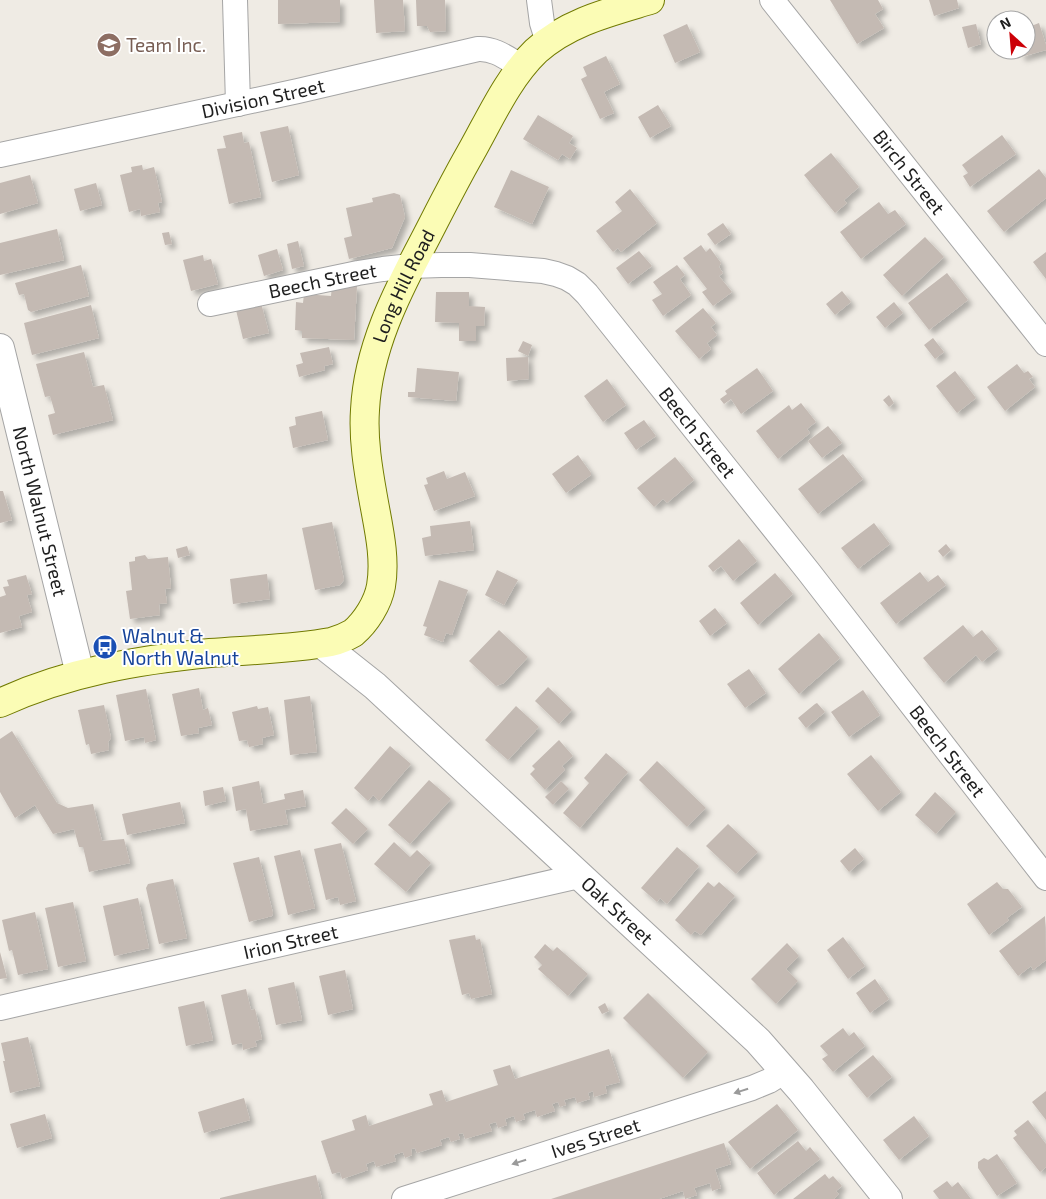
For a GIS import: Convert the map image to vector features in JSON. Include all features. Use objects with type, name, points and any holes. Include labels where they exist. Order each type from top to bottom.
[{"type":"main road","name":"Long Hill Road","points":[[0,703],[31,690],[80,674],[124,664],[219,652],[322,644],[343,638],[362,624],[376,603],[381,587],[382,575],[381,544],[366,450],[366,397],[378,339],[391,306],[504,92],[522,67],[548,42],[573,26],[589,19],[650,0]]},
{"type":"street","points":[[235,0],[238,104]]},
{"type":"street","points":[[539,0],[542,23],[548,42]]},
{"type":"street","name":"Birch Street","points":[[772,0],[1046,344]]},
{"type":"street","name":"Division Street","points":[[0,155],[333,83],[478,49],[494,51],[522,67]]},
{"type":"street","name":"Beech Street","points":[[210,304],[358,273],[411,266],[470,265],[543,271],[562,276],[577,284],[808,570],[1046,878]]},
{"type":"street","name":"North Walnut Street","points":[[0,348],[80,674]]},
{"type":"street","name":"Oak Street","points":[[322,644],[375,686],[738,1022],[785,1071],[888,1199]]},
{"type":"street","name":"Irion Street","points":[[0,1008],[580,876]]},
{"type":"street","name":"Ives Street","points":[[404,1199],[752,1088],[769,1081],[785,1071]]},
{"type":"building","points":[[278,0],[340,0],[340,22],[278,24]]},
{"type":"building","points":[[374,0],[403,0],[405,31],[376,33]]},
{"type":"building","points":[[416,0],[445,0],[446,31],[430,32],[427,26],[417,26]]},
{"type":"building","points":[[830,0],[878,0],[883,9],[875,14],[884,28],[857,44]]},
{"type":"building","points":[[929,0],[957,0],[959,8],[934,16]]},
{"type":"building","points":[[1039,23],[1046,50],[1036,53],[1036,24]]},
{"type":"building","points":[[687,24],[700,52],[675,63],[663,35]]},
{"type":"building","points":[[976,24],[981,44],[968,48],[962,27]]},
{"type":"building","points":[[606,56],[620,84],[604,92],[614,113],[600,119],[581,79],[587,76],[583,67]]},
{"type":"building","points":[[658,105],[671,126],[650,138],[638,117]]},
{"type":"building","points":[[538,115],[573,136],[569,143],[577,148],[570,159],[562,154],[558,160],[523,139]]},
{"type":"building","points":[[288,126],[299,175],[272,182],[260,132]]},
{"type":"building","points":[[242,132],[244,143],[249,142],[261,197],[229,204],[217,149],[226,148],[223,136]]},
{"type":"building","points":[[1002,135],[1016,154],[970,187],[963,176],[968,173],[962,165]]},
{"type":"building","points":[[831,153],[859,187],[844,200],[847,203],[835,213],[804,175]]},
{"type":"building","points":[[142,165],[143,170],[154,167],[162,202],[158,203],[160,212],[141,216],[140,209],[129,212],[120,175],[132,172],[131,167]]},
{"type":"building","points":[[1039,169],[1046,178],[1046,198],[1004,232],[987,211]]},
{"type":"building","points":[[511,170],[549,187],[532,224],[494,207]]},
{"type":"building","points":[[30,175],[38,203],[0,214],[0,183]]},
{"type":"building","points":[[96,183],[102,205],[80,211],[74,189]]},
{"type":"building","points":[[630,189],[657,223],[621,252],[618,248],[613,252],[596,231],[622,211],[615,202]]},
{"type":"building","points":[[394,193],[400,195],[405,217],[392,248],[349,259],[344,238],[352,236],[346,208],[373,202],[372,198]]},
{"type":"building","points":[[879,202],[888,214],[895,210],[906,224],[861,259],[840,232]]},
{"type":"building","points":[[723,223],[731,234],[715,245],[707,234]]},
{"type":"building","points":[[57,229],[64,260],[0,275],[0,243]]},
{"type":"building","points":[[169,232],[172,244],[165,245],[162,233]]},
{"type":"building","points":[[925,237],[944,257],[902,296],[883,275]]},
{"type":"building","points":[[298,241],[304,266],[292,269],[287,244]]},
{"type":"building","points":[[701,245],[706,252],[710,248],[721,263],[719,267],[723,273],[719,276],[732,292],[713,306],[702,292],[707,289],[683,258]]},
{"type":"building","points":[[277,249],[283,270],[264,276],[258,255]]},
{"type":"building","points":[[639,251],[652,266],[628,284],[616,268]]},
{"type":"building","points":[[1046,252],[1046,279],[1033,262]]},
{"type":"building","points":[[203,255],[204,261],[211,259],[218,284],[191,291],[183,260]]},
{"type":"building","points":[[81,265],[89,296],[31,312],[28,310],[24,294],[19,295],[15,283]]},
{"type":"building","points":[[677,265],[685,275],[680,279],[691,295],[663,316],[652,300],[662,294],[653,282]]},
{"type":"building","points":[[947,273],[968,300],[929,330],[908,303]]},
{"type":"building","points":[[332,285],[357,286],[354,340],[302,338],[302,331],[295,330],[296,302],[303,303],[304,294],[331,296]]},
{"type":"building","points":[[842,291],[851,302],[835,315],[826,304]]},
{"type":"building","points":[[436,292],[469,292],[469,306],[485,307],[484,326],[476,326],[476,341],[459,341],[459,323],[435,322]]},
{"type":"building","points":[[894,302],[903,313],[885,328],[876,317]]},
{"type":"building","points":[[261,303],[269,333],[243,339],[236,310]]},
{"type":"building","points":[[91,305],[99,338],[32,355],[24,323]]},
{"type":"building","points":[[703,308],[716,323],[711,327],[717,335],[707,343],[711,349],[699,359],[675,331]]},
{"type":"building","points":[[933,338],[944,352],[935,359],[924,345]]},
{"type":"building","points":[[523,341],[532,345],[528,356],[518,351]]},
{"type":"building","points":[[329,347],[333,364],[324,366],[325,370],[299,377],[296,365],[303,363],[300,353]]},
{"type":"building","points":[[84,352],[93,387],[104,385],[113,420],[53,435],[48,415],[55,413],[50,396],[45,397],[36,364]]},
{"type":"building","points":[[528,357],[529,379],[507,381],[506,358]]},
{"type":"building","points":[[1017,364],[1024,373],[1028,371],[1033,377],[1029,379],[1035,387],[1005,411],[987,387]]},
{"type":"building","points":[[417,368],[459,372],[456,401],[408,397],[408,392],[415,392]]},
{"type":"building","points":[[757,368],[773,391],[741,414],[731,399],[724,404],[720,399],[727,394],[725,391]]},
{"type":"building","points":[[955,371],[976,398],[957,413],[936,386]]},
{"type":"building","points":[[607,379],[626,405],[603,422],[584,396]]},
{"type":"building","points":[[889,395],[894,403],[889,407],[883,400]]},
{"type":"building","points":[[801,403],[816,422],[807,429],[810,433],[778,459],[756,431],[789,405],[792,410]]},
{"type":"building","points":[[322,411],[328,440],[293,448],[289,427],[296,425],[295,417]]},
{"type":"building","points":[[644,420],[656,436],[636,450],[624,433]]},
{"type":"building","points":[[828,426],[842,443],[822,458],[808,441]]},
{"type":"building","points":[[843,454],[863,479],[818,514],[798,489]]},
{"type":"building","points":[[578,455],[591,475],[566,493],[552,474]]},
{"type":"building","points":[[675,457],[694,480],[667,503],[663,499],[654,507],[637,488]]},
{"type":"building","points":[[444,471],[447,479],[465,472],[475,496],[434,511],[424,485],[428,484],[426,478]]},
{"type":"building","points":[[0,491],[3,491],[12,520],[0,523]]},
{"type":"building","points":[[470,521],[474,550],[425,556],[422,538],[431,536],[430,526]]},
{"type":"building","points":[[332,522],[344,580],[340,585],[315,590],[302,528]]},
{"type":"building","points":[[874,523],[890,544],[858,569],[841,548]]},
{"type":"building","points":[[739,539],[757,561],[733,581],[721,566],[713,572],[708,566]]},
{"type":"building","points":[[946,544],[951,550],[943,557],[938,551]]},
{"type":"building","points":[[187,546],[190,555],[178,558],[176,549]]},
{"type":"building","points":[[145,555],[148,559],[168,557],[171,588],[165,589],[167,603],[159,604],[160,615],[130,619],[126,591],[132,590],[129,562],[135,561],[135,557]]},
{"type":"building","points":[[497,570],[518,580],[504,605],[485,595]]},
{"type":"building","points":[[920,572],[928,582],[938,575],[946,585],[896,624],[880,603]]},
{"type":"building","points":[[775,573],[793,594],[758,625],[740,603]]},
{"type":"building","points":[[267,574],[270,599],[233,604],[230,579]]},
{"type":"building","points":[[26,575],[32,594],[27,595],[32,612],[19,616],[22,627],[0,633],[0,597],[6,595],[3,587],[9,586],[7,580]]},
{"type":"building","points":[[439,580],[468,590],[452,635],[446,633],[443,642],[424,635],[427,627],[423,626]]},
{"type":"building","points":[[715,608],[727,623],[710,636],[699,621]]},
{"type":"building","points":[[963,625],[973,637],[982,630],[998,649],[982,662],[976,655],[944,683],[923,658]]},
{"type":"building","points":[[499,630],[528,657],[504,683],[496,686],[469,661]]},
{"type":"building","points":[[819,633],[840,658],[799,694],[778,669]]},
{"type":"building","points":[[749,669],[766,693],[745,708],[727,684]]},
{"type":"building","points":[[548,687],[572,710],[559,724],[535,701]]},
{"type":"building","points":[[199,688],[203,710],[208,708],[212,725],[198,728],[199,733],[181,736],[172,694]]},
{"type":"building","points":[[146,689],[156,740],[145,743],[144,737],[125,741],[116,695]]},
{"type":"building","points":[[863,690],[880,715],[849,737],[831,712]]},
{"type":"building","points":[[310,696],[317,752],[290,755],[284,700]]},
{"type":"building","points":[[817,703],[825,712],[806,728],[798,718]]},
{"type":"building","points":[[104,705],[111,738],[108,742],[109,750],[91,754],[89,744],[86,745],[78,710]]},
{"type":"building","points":[[257,706],[258,709],[268,707],[274,735],[262,738],[263,744],[249,747],[247,740],[239,741],[232,712]]},
{"type":"building","points":[[516,706],[539,727],[508,760],[485,740]]},
{"type":"building","points":[[12,731],[57,803],[68,808],[93,804],[102,841],[124,839],[130,863],[89,872],[83,847],[79,847],[74,829],[53,834],[35,805],[15,818],[0,792],[0,739]]},
{"type":"building","points":[[559,740],[573,756],[562,766],[565,770],[545,790],[530,774],[535,769],[532,766]]},
{"type":"building","points":[[390,746],[411,764],[379,801],[373,795],[368,801],[354,788]]},
{"type":"building","points":[[606,753],[628,772],[580,828],[563,813],[589,783],[584,778]]},
{"type":"building","points":[[871,755],[901,792],[878,811],[847,774]]},
{"type":"building","points":[[657,761],[706,808],[687,827],[639,780]]},
{"type":"building","points":[[429,780],[451,799],[410,844],[388,825]]},
{"type":"building","points":[[259,781],[263,804],[285,799],[284,794],[303,790],[306,806],[285,810],[288,824],[250,831],[246,809],[236,811],[232,787]]},
{"type":"building","points":[[561,781],[569,789],[553,805],[545,797]]},
{"type":"building","points":[[223,787],[226,801],[205,806],[203,791]]},
{"type":"building","points":[[935,792],[956,812],[936,834],[915,815]]},
{"type":"building","points":[[180,802],[185,823],[127,835],[122,814]]},
{"type":"building","points":[[346,808],[368,829],[353,844],[331,823]]},
{"type":"building","points":[[728,824],[758,852],[736,874],[706,846]]},
{"type":"building","points":[[394,842],[410,857],[417,850],[431,863],[406,892],[374,864]]},
{"type":"building","points":[[341,843],[356,901],[340,905],[338,897],[326,900],[314,849]]},
{"type":"building","points":[[677,847],[699,866],[667,904],[660,898],[657,902],[641,888]]},
{"type":"building","points":[[855,848],[864,859],[849,872],[840,861]]},
{"type":"building","points":[[300,850],[315,908],[288,915],[274,856]]},
{"type":"building","points":[[259,857],[273,913],[272,916],[249,922],[233,863]]},
{"type":"building","points":[[173,879],[187,938],[159,944],[146,888],[148,884]]},
{"type":"building","points":[[708,882],[714,887],[719,882],[735,896],[701,935],[695,931],[691,935],[675,920]]},
{"type":"building","points":[[997,882],[1003,889],[1008,889],[1022,907],[1007,918],[1009,920],[989,935],[967,904]]},
{"type":"building","points":[[138,898],[149,948],[114,956],[103,906]]},
{"type":"building","points":[[73,902],[86,961],[58,967],[45,908]]},
{"type":"building","points":[[35,912],[48,969],[18,975],[12,950],[9,951],[2,920]]},
{"type":"building","points":[[1045,916],[1046,960],[1033,970],[1031,966],[1018,976],[999,951]]},
{"type":"building","points":[[475,935],[476,940],[480,939],[492,994],[471,999],[469,993],[462,995],[449,940]]},
{"type":"building","points":[[843,937],[865,966],[848,979],[827,950]]},
{"type":"building","points":[[787,943],[799,956],[786,969],[798,981],[776,1004],[751,979]]},
{"type":"building","points":[[545,944],[553,951],[557,947],[588,974],[568,996],[538,969],[542,965],[534,957]]},
{"type":"building","points":[[0,952],[7,978],[0,979]]},
{"type":"building","points":[[345,970],[353,1009],[328,1015],[319,976]]},
{"type":"building","points":[[875,979],[889,999],[870,1013],[856,993]]},
{"type":"building","points":[[294,982],[302,1020],[276,1025],[268,988]]},
{"type":"building","points":[[246,989],[251,1010],[255,1009],[262,1039],[255,1041],[257,1046],[243,1050],[242,1043],[232,1045],[221,995]]},
{"type":"building","points":[[648,993],[708,1052],[683,1078],[623,1018]]},
{"type":"building","points":[[204,1001],[213,1040],[186,1046],[178,1007]]},
{"type":"building","points":[[605,1003],[609,1011],[602,1014],[598,1007]]},
{"type":"building","points":[[843,1028],[849,1036],[854,1032],[865,1046],[833,1072],[822,1059],[828,1055],[820,1046]]},
{"type":"building","points":[[28,1037],[40,1086],[10,1093],[1,1043]]},
{"type":"building","points":[[609,1049],[620,1082],[605,1086],[607,1093],[594,1097],[593,1091],[588,1093],[590,1099],[577,1103],[575,1097],[564,1100],[566,1105],[560,1107],[558,1102],[552,1104],[555,1111],[537,1117],[535,1110],[523,1114],[525,1119],[516,1122],[514,1116],[505,1119],[507,1125],[498,1128],[496,1122],[489,1124],[492,1131],[465,1139],[463,1133],[458,1134],[460,1139],[451,1142],[449,1137],[440,1140],[442,1145],[417,1153],[415,1148],[411,1149],[412,1155],[405,1158],[403,1152],[394,1155],[396,1161],[376,1167],[374,1161],[366,1164],[368,1170],[342,1179],[340,1172],[332,1174],[321,1141],[355,1130],[352,1120],[366,1115],[369,1126],[433,1105],[429,1094],[442,1090],[446,1102],[498,1085],[493,1070],[510,1065],[515,1079]]},
{"type":"building","points":[[873,1055],[892,1077],[867,1098],[848,1075]]},
{"type":"building","points":[[1046,1091],[1046,1120],[1032,1102]]},
{"type":"building","points":[[244,1098],[250,1120],[204,1133],[198,1112]]},
{"type":"building","points":[[777,1104],[798,1130],[750,1169],[728,1142]]},
{"type":"building","points":[[45,1114],[52,1138],[17,1148],[10,1124]]},
{"type":"building","points":[[914,1116],[929,1136],[899,1160],[883,1140]]},
{"type":"building","points":[[1028,1120],[1046,1144],[1046,1167],[1040,1172],[1013,1138],[1017,1135],[1014,1131]]},
{"type":"building","points":[[798,1141],[806,1151],[810,1147],[820,1159],[774,1195],[757,1173]]},
{"type":"building","points":[[724,1143],[731,1164],[715,1169],[721,1188],[712,1191],[710,1183],[694,1188],[697,1195],[685,1199],[683,1191],[659,1199],[551,1199]]},
{"type":"building","points":[[997,1154],[1017,1183],[997,1196],[978,1168],[978,1162],[984,1158],[988,1160]]},
{"type":"building","points":[[825,1174],[829,1179],[833,1176],[842,1186],[836,1191],[839,1194],[834,1199],[793,1199]]},
{"type":"building","points":[[316,1175],[322,1199],[220,1199],[220,1198]]},
{"type":"building","points":[[947,1181],[952,1187],[958,1182],[971,1199],[939,1199],[933,1191]]},
{"type":"place","name":"Team Inc.","points":[[109,45]]},
{"type":"place","name":"Walnut & North Walnut","points":[[105,647]]}]
